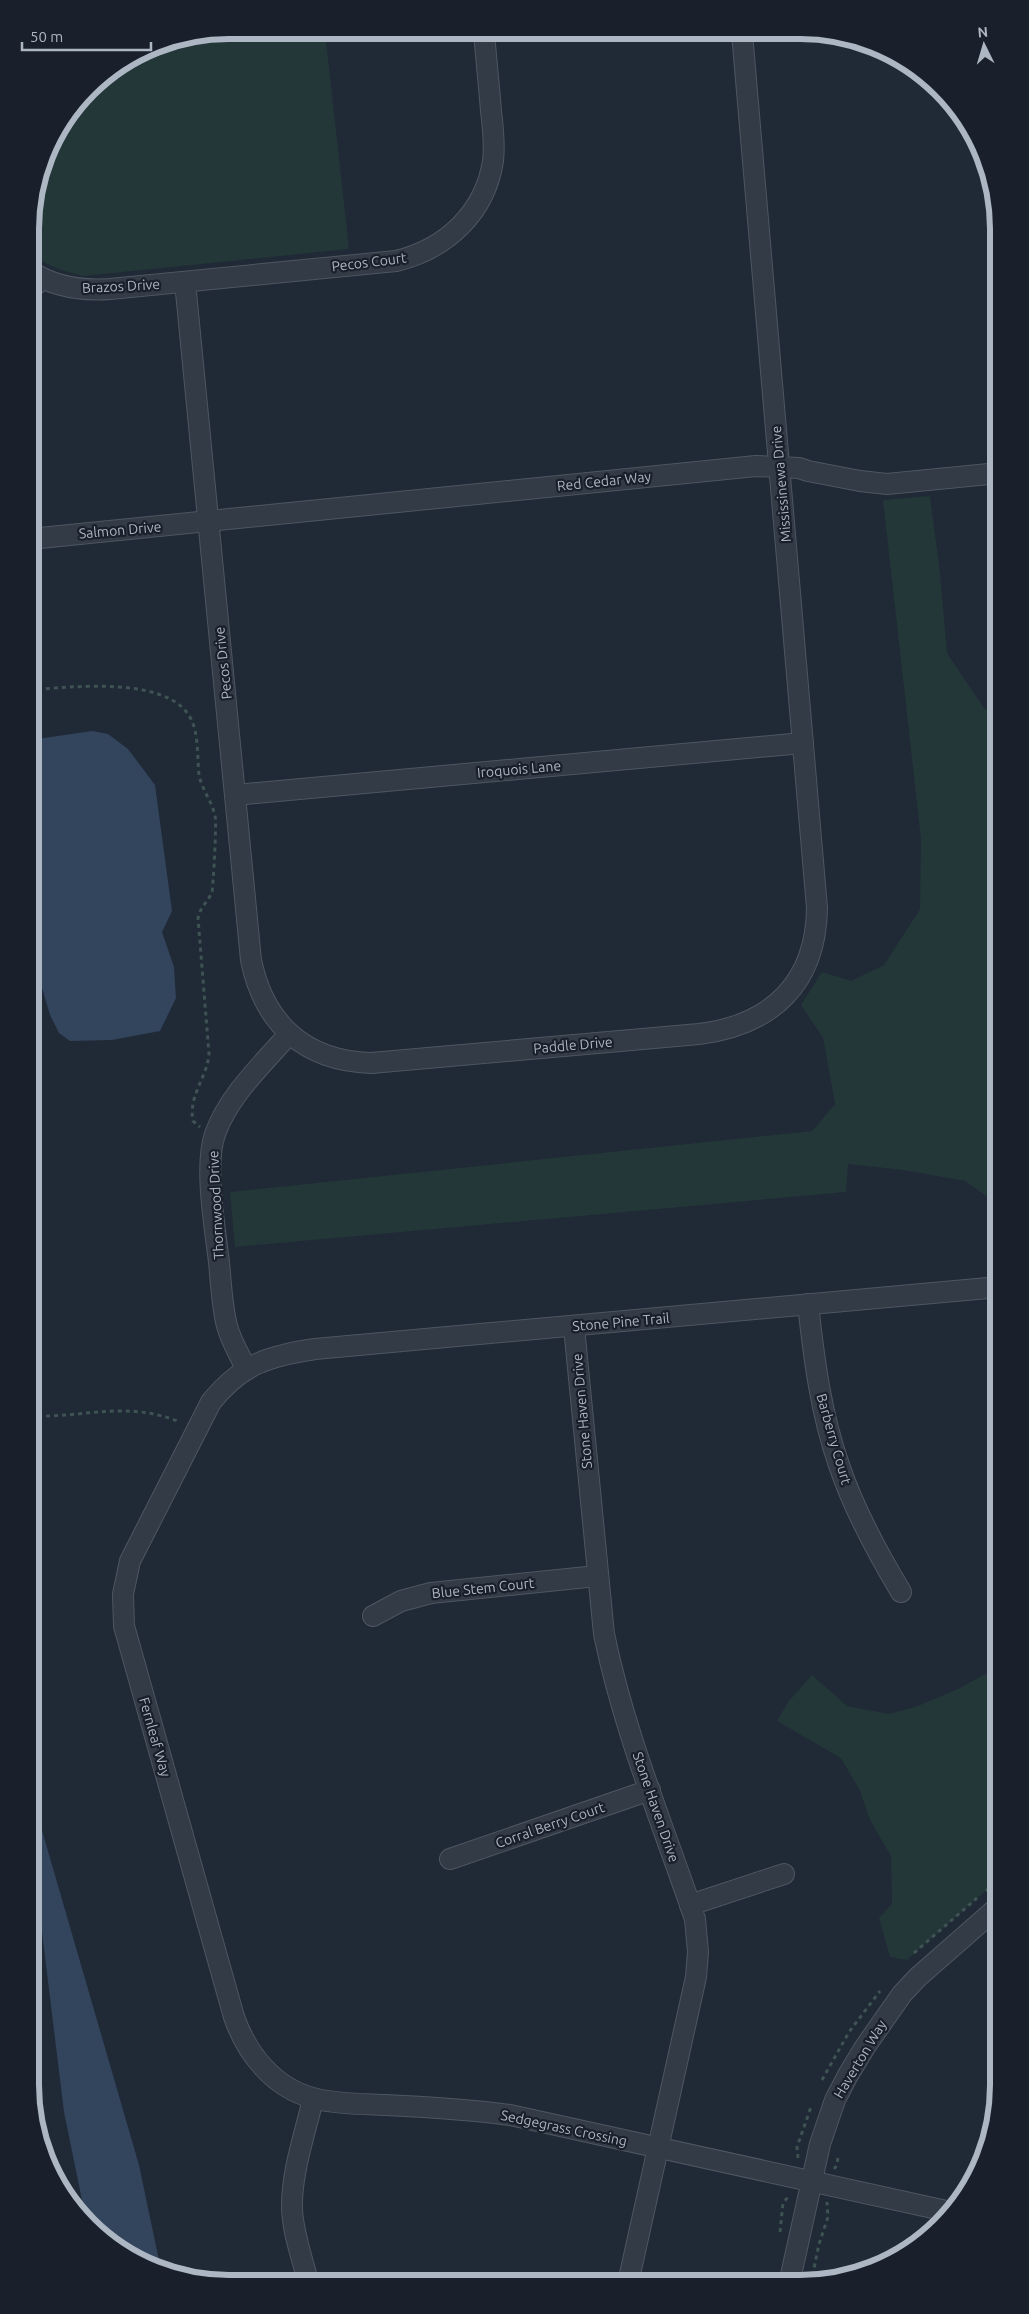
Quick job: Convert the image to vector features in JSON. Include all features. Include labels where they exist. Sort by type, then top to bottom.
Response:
[{"type":"street","name":"Pecos Court","points":[[185,282],[396,261],[427,250],[457,230],[468,220],[482,197],[493,160],[494,141],[485,39]]},
{"type":"street","name":"Mississinewa Drive","points":[[743,39],[817,908],[815,935]]},
{"type":"street","name":"Brazos Drive","points":[[39,275],[49,281],[70,287],[95,290],[185,282]]},
{"type":"street","name":"Pecos Drive","points":[[185,282],[254,974],[269,1008],[289,1034]]},
{"type":"street","name":"Red Cedar Way","points":[[209,522],[756,466],[779,466],[887,484],[990,474]]},
{"type":"street","name":"Salmon Drive","points":[[39,538],[209,522]]},
{"type":"street","name":"Iroquois Lane","points":[[236,795],[803,744]]},
{"type":"street","name":"Paddle Drive","points":[[289,1034],[332,1059],[371,1063],[728,1030],[752,1020],[780,1000],[807,964],[815,935]]},
{"type":"street","name":"Thornwood Drive","points":[[246,1368],[229,1331],[224,1311],[212,1177],[212,1151],[216,1133],[226,1110],[236,1095],[289,1034]]},
{"type":"street","name":"Stone Pine Trail","points":[[246,1368],[287,1353],[315,1349],[990,1288]]},
{"type":"street","name":"Barberry Court","points":[[808,1304],[818,1385],[838,1464],[863,1523],[901,1592]]},
{"type":"street","name":"Stone Haven Drive","points":[[574,1327],[597,1576],[604,1634],[612,1674],[697,1931],[698,1964],[630,2275]]},
{"type":"street","name":"Fernleaf Way","points":[[246,1368],[221,1389],[211,1402],[196,1430],[130,1561],[124,1584],[122,1611],[124,1626],[237,2027],[248,2050],[263,2068],[285,2085],[313,2099]]},
{"type":"street","name":"Blue Stem Court","points":[[373,1616],[401,1601],[431,1593],[597,1576]]},
{"type":"street","name":"Corral Berry Court","points":[[450,1859],[650,1790]]},
{"type":"street","points":[[690,1906],[784,1874]]},
{"type":"street","name":"Haverton Way","points":[[791,2275],[820,2144],[835,2100],[865,2047],[902,1994],[918,1977],[990,1914]]},
{"type":"street","name":"Sedgegrass Crossing","points":[[313,2099],[483,2111],[943,2210]]},
{"type":"street","points":[[306,2275],[296,2235],[292,2210],[293,2184],[313,2099]]},
{"type":"lane","points":[[39,288],[49,281]]},
{"type":"path","points":[[39,689],[100,686],[128,688],[154,693],[175,702],[185,709],[190,717],[194,731],[200,782],[213,807],[216,824],[213,889],[200,909],[198,918],[209,1054],[208,1062],[192,1102],[192,1111],[195,1125],[216,1133]]},
{"type":"path","points":[[39,1416],[56,1417],[128,1410],[164,1416],[181,1422]]},
{"type":"path","points":[[813,2275],[819,2244],[828,2217],[827,2203],[832,2186],[834,2168],[837,2165],[838,2150]]},
{"type":"shaded area","points":[[217,39],[326,39],[349,249],[83,276],[48,264],[39,259],[39,217],[42,192],[53,156],[64,134],[78,113],[94,94],[113,78],[145,58],[192,42]]},
{"type":"shaded area","points":[[930,496],[940,573],[947,653],[984,708],[990,710],[990,1198],[965,1181],[903,1170],[848,1164],[846,1192],[235,1247],[230,1192],[812,1131],[835,1104],[823,1038],[801,1005],[822,972],[851,981],[884,965],[920,909],[921,839],[883,500]]},
{"type":"shaded area","points":[[990,1666],[990,1887],[907,1960],[890,1957],[879,1918],[892,1904],[891,1856],[870,1820],[860,1791],[841,1758],[777,1721],[788,1702],[812,1675],[847,1706],[889,1714],[918,1706],[960,1688],[987,1673]]},
{"type":"water","points":[[92,731],[108,734],[128,749],[155,785],[172,911],[162,932],[174,967],[176,998],[160,1031],[112,1040],[70,1041],[59,1033],[50,1015],[39,978],[39,739]]},
{"type":"water","points":[[39,1820],[139,2165],[159,2262],[134,2250],[113,2236],[94,2220],[84,2207],[64,2112],[40,1916]]}]
